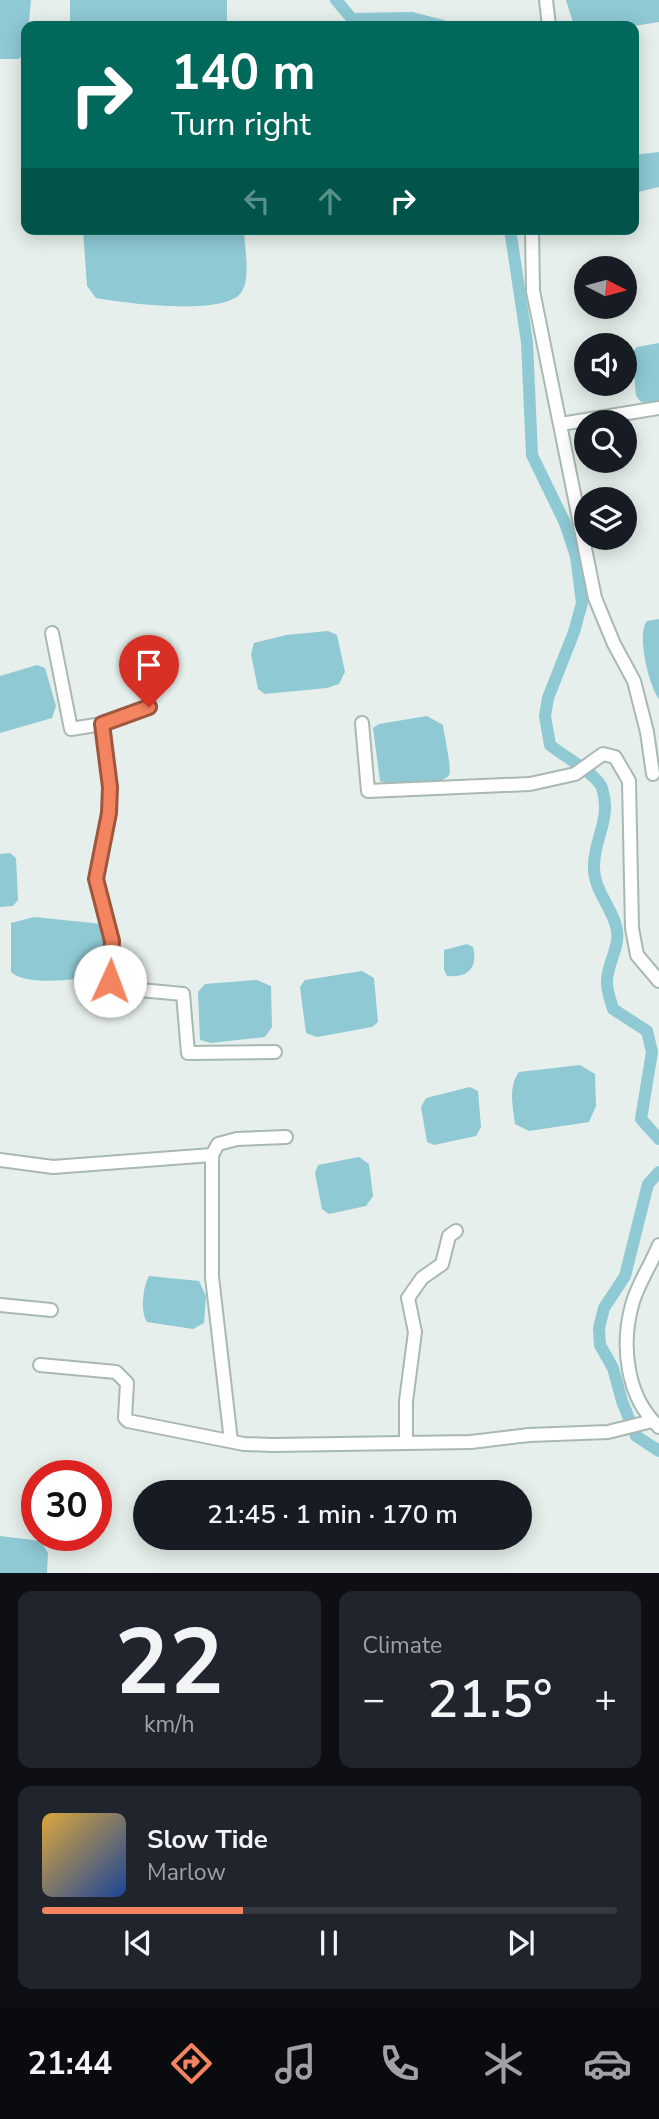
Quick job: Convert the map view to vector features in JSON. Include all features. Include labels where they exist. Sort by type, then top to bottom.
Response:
[{"type":"street","points":[[546,0],[548,21]]},
{"type":"street","points":[[532,235],[533,291],[595,598],[614,644],[634,681],[656,773],[629,781]]},
{"type":"street","points":[[561,424],[659,408]]},
{"type":"street","points":[[52,633],[71,729],[102,724],[149,707]]},
{"type":"street","points":[[362,723],[368,791],[530,784],[575,774],[603,754],[615,757],[629,781],[632,928],[637,956],[659,981]]},
{"type":"street","points":[[102,724],[110,787],[109,813],[96,879],[112,941],[110,981],[118,988],[183,994],[188,1053],[275,1052]]},
{"type":"street","points":[[231,1441],[212,1278],[212,1155],[218,1144],[237,1139],[286,1137]]},
{"type":"street","points":[[0,1160],[54,1167],[212,1155]]},
{"type":"street","points":[[406,1443],[406,1401],[415,1332],[408,1298],[422,1278],[442,1264],[449,1236],[456,1231]]},
{"type":"street","points":[[40,1365],[116,1371],[127,1383],[125,1418],[128,1421],[231,1441],[273,1445],[471,1442],[529,1435],[608,1432],[656,1424],[638,1399],[628,1364],[626,1335],[632,1302],[659,1245]]},
{"type":"street","points":[[0,1305],[51,1310]]},
{"type":"water","points":[[0,0],[31,0],[29,21],[21,21],[21,57],[0,59]]},
{"type":"water","points":[[70,0],[227,0],[227,21],[70,21]]},
{"type":"water","points":[[566,0],[659,0],[659,22],[639,25],[639,21],[572,21]]},
{"type":"water","points":[[659,152],[659,187],[639,192],[639,154]]},
{"type":"water","points":[[83,235],[244,235],[246,281],[240,294],[229,301],[193,306],[128,303],[96,298],[87,286]]},
{"type":"water","points":[[659,343],[659,403],[641,402],[636,396],[637,347]]},
{"type":"water","points":[[659,619],[659,699],[648,672],[643,637],[647,621]]},
{"type":"water","points":[[328,631],[337,635],[345,672],[339,684],[327,688],[265,694],[258,689],[251,654],[254,643],[286,635]]},
{"type":"water","points":[[37,665],[45,668],[56,706],[52,718],[0,733],[0,676]]},
{"type":"water","points":[[427,716],[443,725],[449,775],[445,779],[427,783],[380,781],[373,728],[379,724]]},
{"type":"water","points":[[10,853],[16,858],[18,900],[13,906],[0,907],[0,854]]},
{"type":"water","points":[[34,917],[102,924],[105,941],[101,975],[41,981],[19,977],[11,972],[11,923]]},
{"type":"water","points":[[467,944],[473,947],[474,954],[470,970],[461,975],[447,976],[444,970],[444,950]]},
{"type":"water","points":[[362,971],[374,978],[378,1022],[372,1027],[317,1037],[306,1033],[300,987],[305,980]]},
{"type":"water","points":[[257,980],[271,986],[272,1027],[265,1037],[211,1043],[200,1040],[198,992],[205,984]]},
{"type":"water","points":[[580,1065],[595,1074],[596,1106],[589,1122],[529,1131],[515,1124],[512,1090],[519,1072]]},
{"type":"water","points":[[470,1087],[478,1091],[481,1127],[476,1136],[434,1145],[427,1142],[421,1107],[426,1098]]},
{"type":"water","points":[[359,1157],[369,1164],[373,1196],[366,1206],[329,1214],[322,1209],[315,1173],[318,1165]]},
{"type":"water","points":[[149,1276],[199,1281],[206,1296],[204,1323],[193,1329],[147,1322],[143,1299]]},
{"type":"water","points":[[0,1536],[21,1539],[21,1551],[48,1553],[47,1573],[0,1573]]},
{"type":"waterway","points":[[336,0],[352,19],[412,18],[424,21]]},
{"type":"waterway","points":[[511,235],[527,342],[532,455],[565,523],[576,556],[582,603],[574,632],[548,698],[545,716],[550,745],[587,771],[599,783],[605,799],[594,874],[614,919],[617,933],[616,948],[607,976],[608,990],[613,1009],[647,1031],[652,1052],[641,1119],[659,1139]]},
{"type":"waterway","points":[[659,1172],[648,1184],[625,1276],[604,1308],[599,1328],[600,1345],[613,1368],[636,1436],[659,1451]]},
{"type":"route","points":[[110,981],[112,941],[96,879],[109,813],[110,787],[102,724],[149,707]]}]
